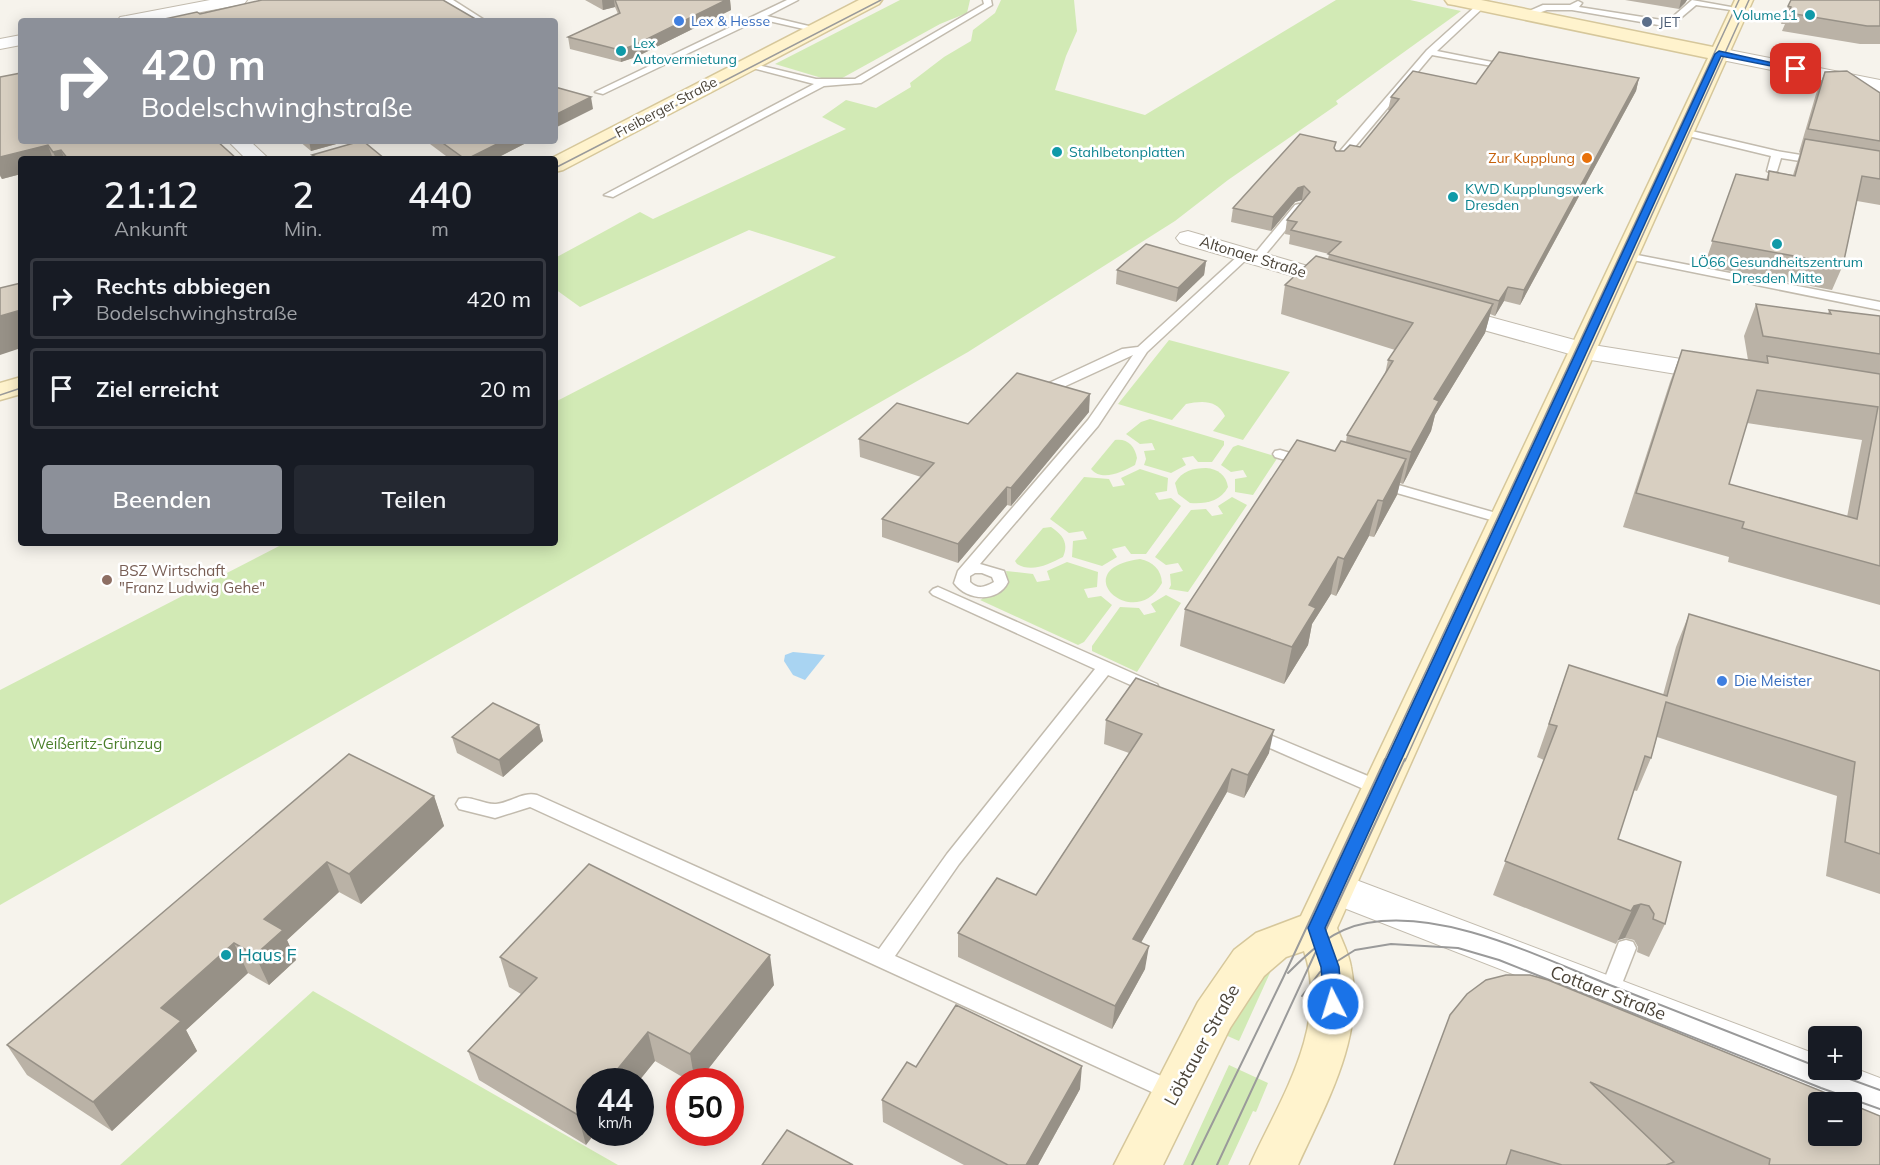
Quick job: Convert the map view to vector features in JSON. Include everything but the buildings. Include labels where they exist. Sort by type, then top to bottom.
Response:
[{"type":"main road","name":"Freiberger Straße","points":[[558,163],[873,0]]},
{"type":"main road","points":[[1471,2],[1524,15],[1719,54]]},
{"type":"main road","points":[[1274,1165],[1307,1094],[1329,1033],[1333,1004],[1330,967],[1316,928],[1584,351],[1741,4]]},
{"type":"main road","points":[[0,392],[18,386]]},
{"type":"main road","name":"Löbtauer Straße","points":[[1138,1165],[1214,1015],[1249,963],[1271,945],[1316,928]]},
{"type":"street","points":[[142,18],[238,0]]},
{"type":"street","points":[[0,44],[18,41]]},
{"type":"street","points":[[1719,54],[1880,86]]},
{"type":"street","points":[[241,144],[255,156]]},
{"type":"street","name":"Altonaer Straße","points":[[1188,238],[1359,288]]},
{"type":"street","points":[[1428,307],[1584,351],[1744,377]]},
{"type":"street","name":"Cottaer Straße","points":[[1335,888],[1880,1098]]},
{"type":"lane","points":[[447,0],[477,18]]},
{"type":"lane","points":[[600,92],[794,0]]},
{"type":"lane","points":[[748,64],[822,84],[840,85],[858,81],[988,5],[987,0]]},
{"type":"lane","points":[[1572,8],[1583,0]]},
{"type":"lane","points":[[1524,15],[1546,7],[1572,8],[1670,24],[1695,1],[1741,4]]},
{"type":"lane","points":[[1338,160],[1471,2]]},
{"type":"lane","points":[[746,13],[814,30]]},
{"type":"lane","points":[[1430,52],[1489,64]]},
{"type":"lane","points":[[1817,73],[1851,93]]},
{"type":"lane","points":[[609,195],[822,84]]},
{"type":"lane","points":[[1683,132],[1777,154],[1826,162]]},
{"type":"lane","points":[[1772,171],[1777,154]]},
{"type":"lane","points":[[964,595],[963,574],[1093,423],[1142,350],[1250,258],[1301,205]]},
{"type":"lane","points":[[1627,256],[1880,306]]},
{"type":"lane","points":[[1041,392],[1126,352],[1142,350]]},
{"type":"lane","points":[[1280,454],[1323,467]]},
{"type":"lane","points":[[1367,480],[1505,520]]},
{"type":"lane","points":[[938,592],[964,595],[989,592],[999,586],[1001,578],[995,571],[984,567],[972,569],[963,574]]},
{"type":"lane","points":[[964,595],[1105,667],[1162,693]]},
{"type":"lane","points":[[883,958],[953,859],[1105,667]]},
{"type":"lane","points":[[1243,729],[1381,789]]},
{"type":"lane","points":[[465,804],[495,810],[531,800],[1175,1092]]},
{"type":"lane","points":[[1609,993],[1626,948]]},
{"type":"green space","points":[[900,0],[970,0],[967,13],[940,24],[835,82],[775,64]]},
{"type":"green space","name":"Weißeritz-Grünzug","points":[[1001,0],[1074,0],[1077,31],[1055,90],[1145,115],[1336,0],[1410,0],[1461,11],[1336,101],[1338,104],[1228,180],[1175,221],[968,352],[0,905],[0,690],[279,546],[558,546],[558,400],[836,257],[749,230],[580,307],[558,291],[558,256],[640,212],[653,219],[846,129],[822,117],[846,100],[876,108],[911,87],[910,83],[944,57],[971,41],[973,30],[995,13]]},
{"type":"green space","points":[[1169,340],[1290,372],[1243,440],[1213,431],[1225,416],[1222,410],[1208,402],[1186,404],[1172,420],[1118,404]]},
{"type":"green space","points":[[1150,419],[1224,441],[1224,445],[1212,462],[1198,462],[1193,456],[1182,458],[1186,465],[1171,473],[1144,465],[1146,459],[1144,451],[1155,450],[1152,443],[1140,444],[1126,434],[1141,422]]},
{"type":"green space","points":[[1115,440],[1123,440],[1132,447],[1137,458],[1135,465],[1112,474],[1096,473],[1091,469]]},
{"type":"green space","points":[[1238,445],[1278,457],[1253,495],[1235,492],[1235,479],[1247,477],[1243,470],[1231,472],[1221,465],[1233,447]]},
{"type":"green space","points":[[1206,468],[1221,473],[1228,487],[1221,496],[1212,501],[1190,503],[1178,494],[1175,483],[1188,471]]},
{"type":"green space","points":[[1140,469],[1168,478],[1167,491],[1155,493],[1159,500],[1171,498],[1181,506],[1146,554],[1131,554],[1125,546],[1112,549],[1117,557],[1102,566],[1072,557],[1073,541],[1087,539],[1083,531],[1069,533],[1050,519],[1084,477],[1109,479],[1113,487],[1125,485],[1121,478]]},
{"type":"green space","points":[[1232,497],[1247,505],[1188,592],[1169,589],[1170,574],[1183,571],[1178,563],[1166,565],[1155,557],[1191,510],[1206,509],[1212,516],[1223,514],[1218,506]]},
{"type":"green space","points":[[1051,527],[1064,540],[1063,557],[1034,568],[1017,564],[1015,561],[1043,528]]},
{"type":"green space","points":[[1140,559],[1156,567],[1162,583],[1150,597],[1136,602],[1123,600],[1112,594],[1106,584],[1107,574],[1118,565]]},
{"type":"green space","points":[[1067,562],[1098,572],[1097,587],[1084,589],[1088,598],[1101,596],[1112,605],[1084,642],[1078,645],[980,600],[1005,589],[1006,571],[1033,574],[1037,582],[1050,580],[1047,571]]},
{"type":"green space","points":[[1166,595],[1181,603],[1137,672],[1092,651],[1092,646],[1120,607],[1139,608],[1144,615],[1156,612],[1151,604]]},
{"type":"green space","points":[[1279,953],[1239,1041],[1223,1034]]},
{"type":"green space","points":[[313,991],[576,1141],[576,1146],[585,1146],[618,1165],[120,1165]]},
{"type":"green space","points":[[1229,1065],[1268,1083],[1256,1112],[1253,1111],[1228,1165],[1183,1165]]},
{"type":"water","points":[[793,652],[825,655],[805,680],[793,675],[784,661],[785,655]]},
{"type":"tram line","points":[[558,166],[881,0]]},
{"type":"tram line","points":[[1384,761],[1739,0]]},
{"type":"tram line","points":[[1405,761],[1749,0]]},
{"type":"tram line","points":[[0,395],[18,389]]},
{"type":"tram line","points":[[1192,1165],[1283,978],[1385,759]]},
{"type":"tram line","points":[[1319,945],[1405,759]]},
{"type":"tram line","points":[[1319,945],[1333,935],[1367,923],[1398,921],[1429,923],[1461,929],[1525,950],[1808,1063]]},
{"type":"tram line","points":[[1302,996],[1320,972],[1355,950],[1391,944],[1458,948],[1499,960],[1821,1088],[1880,1109]]},
{"type":"tram line","points":[[1217,1165],[1319,945]]},
{"type":"tram line","points":[[1288,973],[1319,945]]},
{"type":"tram line","points":[[1852,1080],[1880,1090]]},
{"type":"place","name":"Volume11","points":[[1810,15]]},
{"type":"place","name":"Lex & Hesse","points":[[679,21]]},
{"type":"place","name":"JET","points":[[1647,22]]},
{"type":"place","name":"Lex Autovermietung","points":[[621,51]]},
{"type":"place","name":"Stahlbetonplatten","points":[[1057,152]]},
{"type":"place","name":"Zur Kupplung","points":[[1587,158]]},
{"type":"place","name":"KWD Kupplungswerk Dresden","points":[[1453,197]]},
{"type":"place","name":"LÖ66 Gesundheitszentrum Dresden Mitte","points":[[1777,244]]},
{"type":"place","name":"BSZ Wirtschaft \"Franz Ludwig Gehe\"","points":[[107,580]]},
{"type":"place","name":"Die Meister","points":[[1722,681]]},
{"type":"place","name":"Haus F","points":[[226,955]]},
{"type":"route","points":[[1333,1004],[1330,967],[1316,928],[1719,54],[1796,69]]}]
